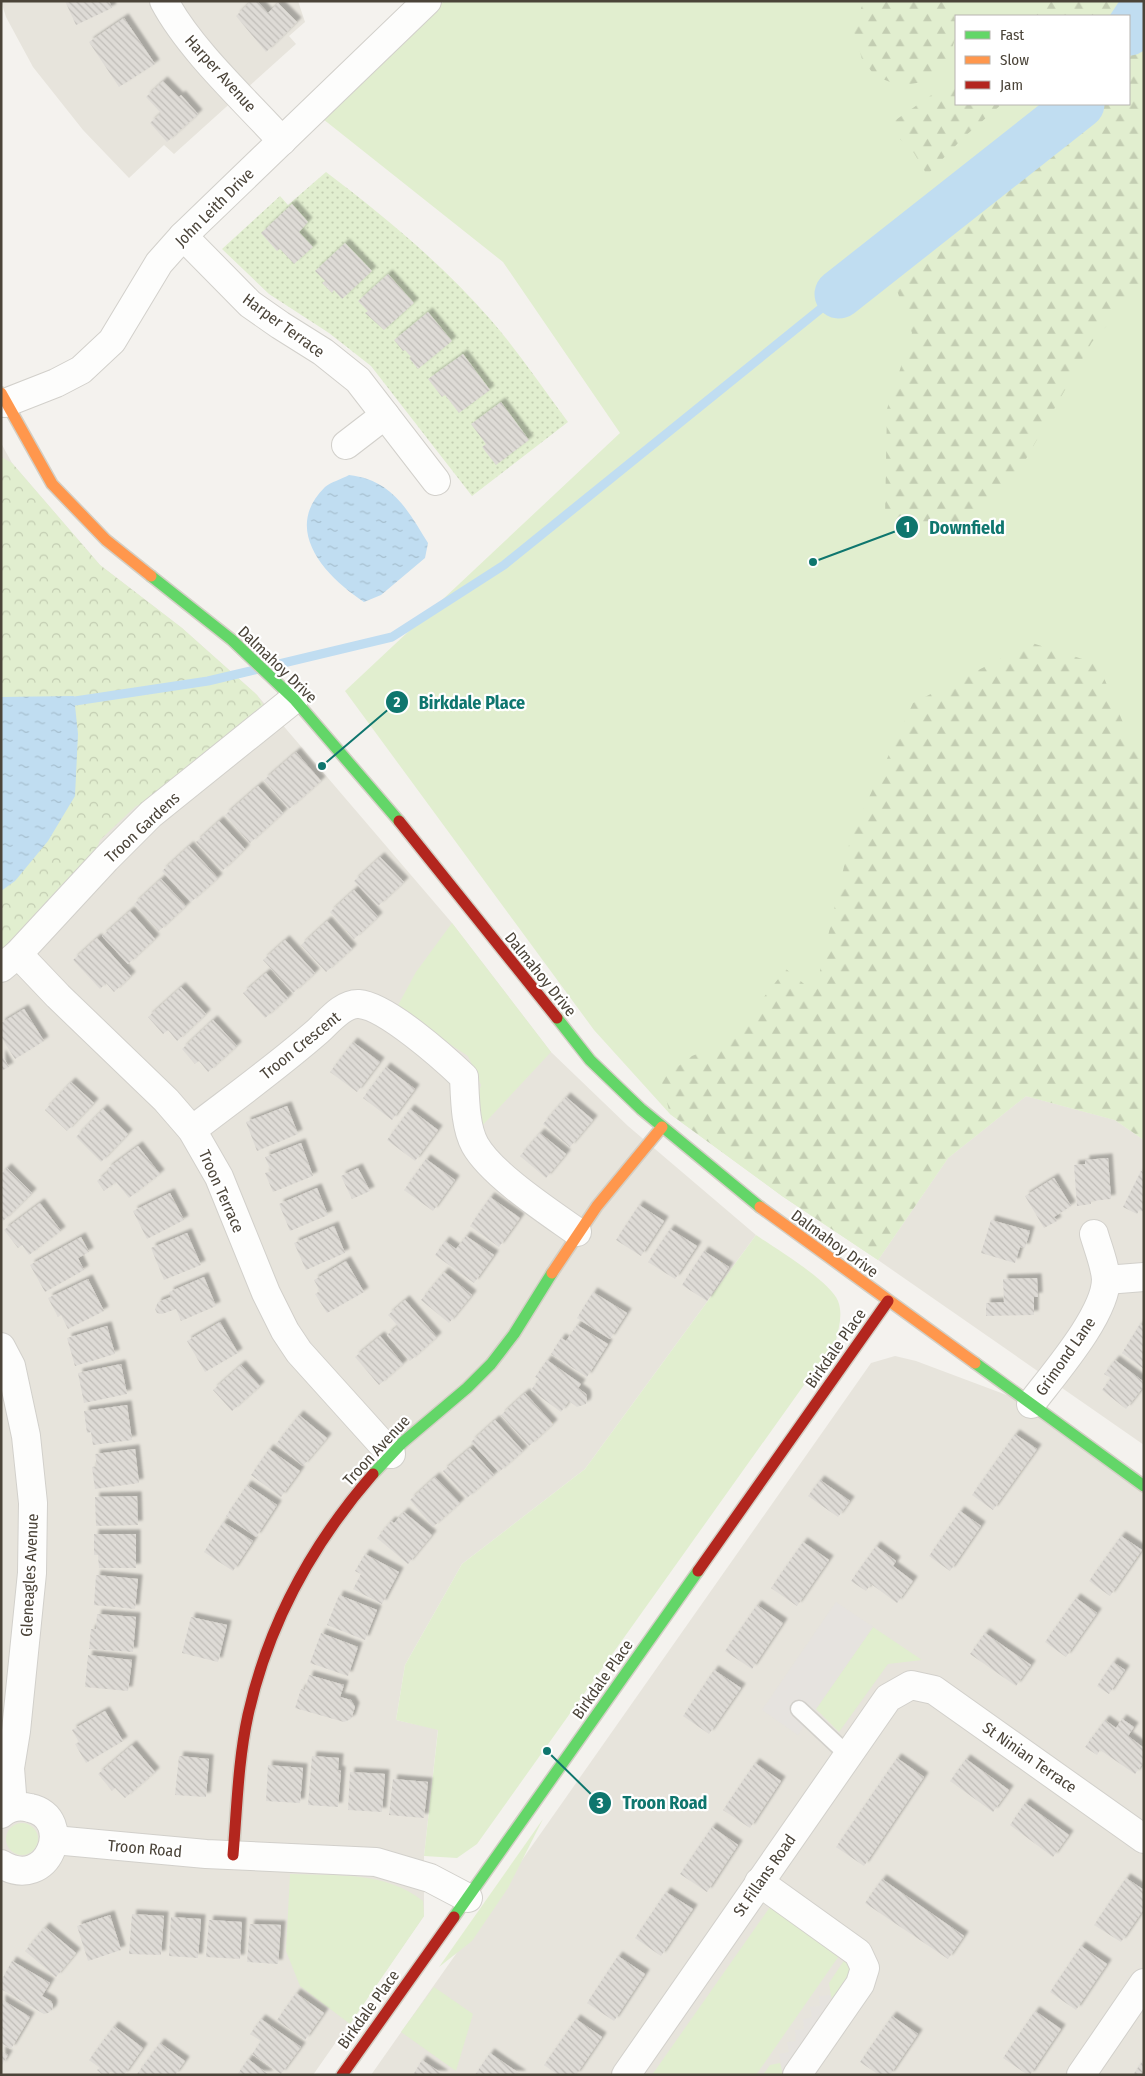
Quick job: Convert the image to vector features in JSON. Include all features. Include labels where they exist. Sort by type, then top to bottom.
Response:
[{"type":"street","name":"Harper Avenue","points":[[164,1],[195,46],[282,141]]},
{"type":"street","name":"John Leith Drive","points":[[3,401],[56,383],[81,370],[112,341],[159,263],[183,236],[427,1]]},
{"type":"street","name":"Harper Terrace","points":[[183,236],[250,304],[280,326],[323,352],[358,380],[436,481]]},
{"type":"street","name":"Dalmahoy Drive","points":[[3,401],[52,484],[106,540],[232,640],[294,699],[378,795],[590,1060],[662,1127],[767,1213],[1144,1486]]},
{"type":"street","points":[[346,445],[385,415]]},
{"type":"street","name":"Troon Gardens","points":[[10,961],[151,814],[294,699]]},
{"type":"street","name":"Troon Terrace","points":[[10,961],[58,996],[166,1100],[192,1130],[219,1177],[266,1293],[284,1331],[299,1352],[391,1454]]},
{"type":"street","name":"Troon Crescent","points":[[192,1130],[291,1055],[340,1010],[357,1004],[376,1008],[449,1063],[464,1078],[466,1112],[475,1145],[494,1169],[577,1232]]},
{"type":"street","name":"Troon Avenue","points":[[233,1855],[248,1716],[264,1657],[281,1615],[308,1561],[347,1505],[391,1454],[422,1424],[459,1395],[492,1363],[515,1331],[577,1232],[662,1127]]},
{"type":"street","points":[[1094,1234],[1106,1280],[1144,1277]]},
{"type":"street","name":"Grimond Lane","points":[[1031,1404],[1089,1327],[1100,1302],[1106,1280]]},
{"type":"street","name":"Birkdale Place","points":[[342,2075],[888,1301]]},
{"type":"street","name":"Gleneagles Avenue","points":[[1,1347],[11,1366],[26,1436],[33,1503],[32,1573],[9,1730],[10,1768],[7,1811],[24,1806],[42,1813],[51,1825],[54,1840]]},
{"type":"street","name":"St Fillans Road","points":[[626,2075],[888,1698],[911,1685]]},
{"type":"street","name":"St Ninian Terrace","points":[[911,1685],[934,1690],[1144,1839]]},
{"type":"street","points":[[1,1864],[21,1871],[40,1866],[47,1859],[54,1840]]},
{"type":"street","name":"Troon Road","points":[[54,1840],[233,1855],[376,1862],[430,1878],[468,1898]]},
{"type":"street","points":[[759,1882],[858,1953],[865,1968],[860,1984],[797,2075]]},
{"type":"street","points":[[1081,2075],[1144,1983]]},
{"type":"lane","points":[[799,1709],[848,1755]]},
{"type":"shaded area","points":[[1,1],[298,1],[305,22],[289,36],[296,44],[174,154],[164,145],[129,178],[83,130],[33,67],[6,17]]},
{"type":"shaded area","points":[[1,443],[12,463],[100,565],[182,628],[257,695],[452,923],[551,1052],[628,1126],[756,1235],[585,1469],[462,1564],[405,1665],[396,1720],[438,1729],[424,1856],[424,1916],[313,2075],[1,2075]]},
{"type":"shaded area","points":[[1026,1096],[1115,1120],[1144,1140],[1144,1445],[878,1260],[948,1158]]},
{"type":"shaded area","points":[[895,1356],[916,1361],[1031,1404],[1144,1485],[1144,2075],[371,2075],[871,1363]]},
{"type":"shaded area","points":[[836,1602],[873,1627],[798,1735],[762,1710]]},
{"type":"shaded area","points":[[831,1995],[833,2008],[788,2075],[783,2075],[779,2054],[789,2052],[787,2042],[796,2041],[795,2030],[804,2029],[803,2019],[812,2017],[810,2007],[820,2006],[819,1996]]},
{"type":"green space","points":[[444,1],[1144,1],[1144,1140],[1115,1120],[1026,1096],[948,1158],[878,1260],[782,1196],[670,1114],[594,1030],[345,691],[620,433],[503,262],[323,119]]},
{"type":"green space","points":[[864,1],[947,1],[955,22],[954,42],[946,62],[933,80],[900,86],[875,76],[862,59],[853,29]]},
{"type":"green space","points":[[1036,1],[1144,1],[1144,298],[1129,301],[1092,342],[1013,482],[969,525],[932,537],[904,536],[885,519],[887,409],[912,333],[882,248],[911,218],[967,181],[1004,149],[1046,105],[1130,105],[1130,15],[1025,15]]},
{"type":"green space","points":[[955,79],[955,105],[1001,105],[964,137],[927,175],[914,153],[887,126]]},
{"type":"green space","points":[[326,172],[432,259],[471,298],[530,369],[568,422],[472,496],[371,366],[329,333],[269,294],[222,249],[280,196],[288,205]]},
{"type":"green space","points":[[1,457],[12,463],[100,565],[182,628],[257,695],[264,706],[152,801],[136,806],[100,840],[93,860],[1,956]]},
{"type":"green space","points":[[1032,643],[1098,664],[1133,746],[1144,749],[1144,1140],[1115,1120],[1026,1096],[948,1158],[878,1260],[782,1196],[670,1114],[661,1079],[692,1056],[730,1040],[786,969],[815,993],[851,836],[913,703]]},
{"type":"green space","points":[[452,923],[551,1052],[480,1128],[475,1106],[481,1085],[468,1056],[396,1009],[416,972]]},
{"type":"green space","points":[[756,1235],[814,1275],[833,1293],[838,1301],[840,1311],[836,1340],[477,1844],[457,1858],[424,1856],[438,1730],[396,1720],[405,1665],[462,1564],[585,1469]]},
{"type":"green space","points":[[873,1627],[922,1660],[888,1664],[839,1732],[816,1709]]},
{"type":"green space","points":[[543,1819],[508,1888],[472,1941],[439,1967]]},
{"type":"green space","points":[[22,1823],[28,1824],[33,1828],[37,1833],[37,1845],[33,1850],[28,1854],[22,1855],[16,1854],[11,1850],[7,1845],[6,1839],[7,1833],[11,1828],[16,1824]]},
{"type":"green space","points":[[290,1874],[360,1877],[377,1880],[393,1884],[423,1901],[424,1916],[350,2024],[300,1986],[286,1951]]},
{"type":"green space","points":[[770,1907],[784,1911],[841,1953],[756,2075],[652,2075]]},
{"type":"green space","points":[[847,1956],[855,1968],[833,2008],[829,1983]]},
{"type":"green space","points":[[434,1987],[473,2014],[456,2071],[401,2032]]},
{"type":"green space","points":[[780,2063],[783,2075],[763,2075],[770,2065]]},
{"type":"water","points":[[349,475],[377,483],[397,498],[428,543],[425,558],[381,595],[364,602],[336,580],[323,566],[308,536],[307,520],[312,503],[325,487]]},
{"type":"water","points":[[74,696],[78,734],[75,796],[48,841],[15,881],[1,891],[1,697]]},
{"type":"building","points":[[65,1],[109,1],[112,8],[76,25]]},
{"type":"building","points":[[251,1],[257,1],[268,13],[278,3],[297,22],[266,52],[236,16]]},
{"type":"building","points":[[124,18],[155,64],[119,87],[89,42]]},
{"type":"building","points":[[163,81],[179,97],[181,95],[198,114],[167,142],[150,123],[161,113],[146,97]]},
{"type":"building","points":[[292,204],[308,222],[299,232],[313,247],[294,264],[280,249],[277,251],[261,233]]},
{"type":"building","points":[[345,243],[372,271],[342,299],[334,290],[332,293],[322,283],[325,281],[315,271]]},
{"type":"building","points":[[388,274],[414,303],[384,330],[365,313],[368,311],[358,301]]},
{"type":"building","points":[[428,312],[452,341],[418,369],[409,358],[411,357],[394,340]]},
{"type":"building","points":[[463,354],[490,390],[459,413],[445,395],[442,397],[428,379]]},
{"type":"building","points":[[501,402],[529,440],[496,465],[482,447],[486,444],[471,424]]},
{"type":"building","points":[[296,752],[321,781],[289,809],[264,780]]},
{"type":"building","points":[[258,786],[283,813],[250,843],[225,815]]},
{"type":"building","points":[[219,821],[245,849],[222,871],[196,842]]},
{"type":"building","points":[[189,846],[218,878],[191,902],[162,871]]},
{"type":"building","points":[[380,857],[404,882],[378,906],[354,881]]},
{"type":"building","points":[[161,879],[186,906],[159,931],[134,904]]},
{"type":"building","points":[[354,890],[378,917],[354,939],[330,912]]},
{"type":"building","points":[[130,911],[155,939],[128,964],[102,936]]},
{"type":"building","points":[[327,921],[352,949],[326,972],[301,945]]},
{"type":"building","points":[[97,938],[131,976],[114,992],[106,983],[100,989],[73,960]]},
{"type":"building","points":[[285,940],[315,973],[293,993],[263,960]]},
{"type":"building","points":[[266,973],[288,998],[265,1018],[243,993]]},
{"type":"building","points":[[181,987],[206,1014],[177,1041],[168,1030],[163,1034],[148,1017]]},
{"type":"building","points":[[24,1009],[44,1041],[15,1059],[1,1037],[1,1023]]},
{"type":"building","points":[[213,1020],[237,1046],[208,1072],[199,1061],[195,1064],[182,1049]]},
{"type":"building","points":[[353,1042],[380,1062],[357,1092],[330,1072]]},
{"type":"building","points":[[1,1054],[9,1067],[1,1071]]},
{"type":"building","points":[[386,1067],[415,1089],[392,1120],[363,1098]]},
{"type":"building","points":[[71,1082],[94,1103],[67,1131],[45,1110]]},
{"type":"building","points":[[566,1097],[593,1120],[570,1147],[543,1124]]},
{"type":"building","points":[[287,1106],[298,1134],[257,1151],[246,1122]]},
{"type":"building","points":[[103,1109],[128,1134],[101,1162],[76,1137]]},
{"type":"building","points":[[410,1109],[438,1130],[415,1161],[387,1140]]},
{"type":"building","points":[[540,1133],[566,1154],[546,1178],[520,1156]]},
{"type":"building","points":[[301,1143],[313,1176],[273,1192],[265,1173],[271,1171],[265,1157]]},
{"type":"building","points":[[138,1146],[160,1174],[129,1198],[116,1182],[104,1191],[97,1181],[109,1171],[107,1169]]},
{"type":"building","points":[[1108,1158],[1111,1199],[1091,1201],[1091,1204],[1077,1206],[1074,1165],[1085,1164],[1085,1160]]},
{"type":"building","points":[[426,1159],[455,1180],[433,1211],[404,1190]]},
{"type":"building","points":[[7,1168],[32,1193],[3,1221],[1,1219],[1,1174]]},
{"type":"building","points":[[358,1168],[370,1191],[352,1199],[341,1176]]},
{"type":"building","points":[[1141,1171],[1144,1172],[1144,1212],[1139,1210],[1137,1214],[1123,1207]]},
{"type":"building","points":[[1054,1178],[1071,1206],[1054,1217],[1057,1221],[1044,1228],[1025,1196]]},
{"type":"building","points":[[317,1188],[328,1215],[290,1231],[279,1204]]},
{"type":"building","points":[[170,1193],[184,1220],[147,1239],[133,1211]]},
{"type":"building","points":[[490,1197],[520,1218],[499,1247],[470,1226]]},
{"type":"building","points":[[40,1203],[61,1231],[29,1255],[22,1245],[18,1248],[4,1230]]},
{"type":"building","points":[[639,1205],[664,1221],[641,1256],[616,1240]]},
{"type":"building","points":[[991,1220],[1030,1231],[1025,1248],[1020,1247],[1015,1263],[981,1253]]},
{"type":"building","points":[[334,1226],[345,1253],[306,1270],[294,1243]]},
{"type":"building","points":[[670,1229],[697,1246],[675,1279],[648,1262]]},
{"type":"building","points":[[187,1233],[201,1265],[164,1280],[151,1248]]},
{"type":"building","points":[[466,1236],[494,1255],[474,1283],[435,1255],[445,1241],[456,1249]]},
{"type":"building","points":[[81,1237],[89,1252],[78,1258],[84,1270],[45,1292],[30,1265]]},
{"type":"building","points":[[704,1251],[729,1267],[707,1301],[682,1285]]},
{"type":"building","points":[[346,1261],[364,1292],[327,1313],[315,1294],[320,1291],[314,1280]]},
{"type":"building","points":[[444,1272],[472,1295],[449,1323],[421,1300]]},
{"type":"building","points":[[204,1277],[216,1306],[181,1321],[176,1309],[162,1314],[157,1313],[155,1309],[158,1302],[171,1297],[169,1292]]},
{"type":"building","points":[[1037,1278],[1038,1297],[1034,1297],[1034,1315],[986,1316],[986,1303],[1004,1302],[1003,1279]]},
{"type":"building","points":[[88,1279],[104,1311],[68,1329],[61,1315],[58,1317],[48,1298]]},
{"type":"building","points":[[593,1292],[627,1313],[610,1339],[577,1318]]},
{"type":"building","points":[[405,1300],[437,1337],[410,1361],[387,1335],[398,1326],[388,1315]]},
{"type":"building","points":[[220,1322],[238,1353],[205,1372],[187,1341]]},
{"type":"building","points":[[1140,1324],[1144,1327],[1144,1369],[1122,1353]]},
{"type":"building","points":[[577,1325],[608,1344],[587,1377],[551,1354],[561,1338],[566,1341]]},
{"type":"building","points":[[107,1326],[115,1354],[75,1366],[67,1338]]},
{"type":"building","points":[[380,1336],[403,1364],[379,1385],[355,1357]]},
{"type":"building","points":[[547,1360],[581,1384],[578,1388],[586,1394],[586,1404],[577,1407],[569,1401],[561,1412],[531,1390],[539,1379],[535,1377]]},
{"type":"building","points":[[1115,1360],[1144,1382],[1144,1386],[1126,1409],[1102,1390],[1111,1378],[1104,1374]]},
{"type":"building","points":[[121,1364],[127,1394],[84,1403],[78,1373]]},
{"type":"building","points":[[241,1365],[260,1386],[232,1411],[213,1390]]},
{"type":"building","points":[[525,1393],[553,1424],[529,1446],[501,1415]]},
{"type":"building","points":[[127,1405],[132,1440],[93,1445],[91,1432],[87,1433],[84,1411]]},
{"type":"building","points":[[299,1415],[327,1438],[303,1466],[276,1444]]},
{"type":"building","points":[[495,1420],[523,1451],[499,1472],[471,1442]]},
{"type":"building","points":[[1015,1434],[1037,1449],[993,1510],[972,1495]]},
{"type":"building","points":[[470,1448],[494,1475],[467,1498],[443,1471]]},
{"type":"building","points":[[135,1449],[139,1483],[95,1489],[92,1467],[97,1466],[95,1454]]},
{"type":"building","points":[[269,1449],[300,1471],[281,1497],[251,1475]]},
{"type":"building","points":[[435,1477],[460,1503],[433,1527],[410,1500]]},
{"type":"building","points":[[820,1480],[850,1501],[838,1517],[808,1496]]},
{"type":"building","points":[[247,1485],[277,1505],[256,1537],[226,1516]]},
{"type":"building","points":[[137,1496],[138,1525],[96,1526],[95,1497]]},
{"type":"building","points":[[960,1511],[981,1526],[950,1571],[929,1556]]},
{"type":"building","points":[[404,1512],[432,1535],[408,1564],[377,1538],[391,1521],[394,1523]]},
{"type":"building","points":[[223,1522],[253,1541],[233,1571],[204,1552]]},
{"type":"building","points":[[94,1534],[136,1534],[136,1568],[99,1568],[98,1555],[94,1555]]},
{"type":"building","points":[[1121,1536],[1142,1550],[1110,1596],[1089,1581]]},
{"type":"building","points":[[803,1542],[829,1560],[797,1606],[771,1588]]},
{"type":"building","points":[[876,1546],[896,1561],[893,1566],[913,1581],[897,1603],[871,1584],[866,1591],[851,1581]]},
{"type":"building","points":[[365,1554],[399,1572],[382,1604],[353,1589],[361,1574],[355,1571]]},
{"type":"building","points":[[96,1575],[138,1579],[135,1609],[94,1605]]},
{"type":"building","points":[[339,1595],[377,1610],[365,1640],[327,1625]]},
{"type":"building","points":[[1076,1598],[1097,1613],[1066,1657],[1045,1642]]},
{"type":"building","points":[[757,1605],[783,1623],[752,1669],[725,1651]]},
{"type":"building","points":[[97,1614],[136,1617],[133,1652],[89,1649],[91,1629],[96,1629]]},
{"type":"building","points":[[191,1617],[227,1625],[218,1662],[182,1653]]},
{"type":"building","points":[[321,1633],[358,1647],[348,1676],[310,1663]]},
{"type":"building","points":[[985,1633],[1031,1665],[1016,1686],[970,1654]]},
{"type":"building","points":[[88,1655],[132,1660],[128,1691],[85,1687]]},
{"type":"building","points":[[1113,1662],[1125,1670],[1109,1694],[1097,1686]]},
{"type":"building","points":[[714,1670],[741,1688],[709,1734],[683,1716]]},
{"type":"building","points":[[309,1675],[344,1685],[340,1697],[351,1700],[355,1707],[351,1719],[344,1722],[295,1708],[301,1689],[305,1690]]},
{"type":"building","points":[[105,1711],[123,1741],[86,1763],[75,1744],[79,1742],[72,1730]]},
{"type":"building","points":[[1122,1719],[1134,1727],[1128,1736],[1144,1748],[1144,1762],[1135,1774],[1100,1750],[1097,1755],[1085,1747],[1105,1720],[1116,1728]]},
{"type":"building","points":[[132,1745],[155,1772],[125,1798],[115,1788],[112,1791],[98,1774]]},
{"type":"building","points":[[179,1756],[209,1759],[206,1797],[175,1795]]},
{"type":"building","points":[[312,1756],[339,1758],[338,1770],[341,1771],[338,1807],[308,1805]]},
{"type":"building","points":[[897,1758],[924,1777],[864,1866],[836,1847]]},
{"type":"building","points":[[966,1759],[1009,1790],[993,1812],[950,1781]]},
{"type":"building","points":[[755,1763],[781,1781],[750,1828],[723,1810]]},
{"type":"building","points":[[268,1765],[303,1768],[300,1803],[266,1801]]},
{"type":"building","points":[[350,1772],[385,1774],[382,1812],[348,1810]]},
{"type":"building","points":[[393,1779],[428,1782],[424,1818],[389,1815]]},
{"type":"building","points":[[1025,1803],[1069,1835],[1053,1857],[1010,1825]]},
{"type":"building","points":[[712,1827],[738,1845],[707,1892],[680,1874]]},
{"type":"building","points":[[1126,1878],[1144,1890],[1144,1909],[1121,1942],[1094,1925]]},
{"type":"building","points":[[882,1879],[964,1936],[948,1959],[865,1903]]},
{"type":"building","points":[[666,1892],[693,1909],[661,1956],[635,1938]]},
{"type":"building","points":[[132,1914],[164,1916],[161,1955],[129,1954]]},
{"type":"building","points":[[110,1915],[121,1950],[88,1961],[77,1926]]},
{"type":"building","points":[[171,1917],[201,1919],[198,1958],[169,1956]]},
{"type":"building","points":[[209,1920],[242,1922],[240,1959],[206,1957]]},
{"type":"building","points":[[250,1924],[281,1925],[278,1964],[247,1962]]},
{"type":"building","points":[[45,1927],[76,1953],[56,1977],[25,1951]]},
{"type":"building","points":[[1081,1946],[1107,1964],[1076,2010],[1050,1992]]},
{"type":"building","points":[[618,1956],[645,1974],[614,2021],[587,2003]]},
{"type":"building","points":[[12,1961],[50,1983],[42,1996],[51,2001],[53,2005],[52,2010],[44,2014],[1,1989],[1,1981]]},
{"type":"building","points":[[296,1993],[324,2013],[305,2040],[277,2020]]},
{"type":"building","points":[[1,1999],[30,2017],[11,2049],[1,2043]]},
{"type":"building","points":[[1035,2011],[1061,2029],[1030,2075],[1028,2075],[1003,2058]]},
{"type":"building","points":[[892,2016],[918,2034],[890,2075],[879,2075],[860,2062]]},
{"type":"building","points":[[261,2019],[301,2047],[281,2074],[252,2054],[261,2041],[250,2034]]},
{"type":"building","points":[[576,2019],[602,2037],[576,2075],[558,2075],[544,2065]]},
{"type":"building","points":[[114,2026],[143,2048],[124,2075],[116,2075],[111,2071],[108,2075],[103,2075],[97,2070],[100,2068],[89,2060]]},
{"type":"building","points":[[160,2043],[185,2061],[175,2075],[137,2074]]},
{"type":"building","points":[[1,2051],[8,2055],[1,2066]]},
{"type":"building","points":[[490,2053],[513,2069],[522,2075],[475,2075]]},
{"type":"building","points":[[248,2059],[269,2075],[237,2075]]},
{"type":"building","points":[[1144,2059],[1144,2075],[1133,2075],[1137,2069]]},
{"type":"building","points":[[422,2060],[444,2075],[413,2075]]},
{"type":"waterway","points":[[1130,29],[1144,8]]},
{"type":"waterway","points":[[839,294],[1079,105]]},
{"type":"waterway","points":[[75,701],[208,681],[392,637],[504,565],[839,294]]},
{"type":"traffic: fast","points":[[151,576],[232,640],[294,699],[399,821]]},
{"type":"traffic: fast","points":[[557,1018],[590,1060],[641,1109],[760,1207]]},
{"type":"traffic: fast","points":[[373,1474],[402,1443],[467,1388],[491,1364],[514,1334],[552,1273]]},
{"type":"traffic: fast","points":[[975,1363],[1144,1486]]},
{"type":"traffic: fast","points":[[454,1917],[698,1571]]},
{"type":"traffic: slow","points":[[1,393],[52,484],[106,540],[151,576]]},
{"type":"traffic: slow","points":[[552,1273],[597,1206],[662,1127]]},
{"type":"traffic: slow","points":[[760,1207],[975,1363]]},
{"type":"traffic: jam","points":[[399,821],[557,1018]]},
{"type":"traffic: jam","points":[[698,1571],[888,1301]]},
{"type":"traffic: jam","points":[[233,1855],[238,1785],[245,1732],[257,1682],[268,1649],[281,1617],[312,1557],[351,1500],[373,1474]]},
{"type":"traffic: jam","points":[[342,2075],[454,1917]]},
{"type":"place","name":"Downfield","points":[[813,562]]},
{"type":"place","name":"Birkdale Place","points":[[322,766]]},
{"type":"place","name":"Troon Road","points":[[547,1751]]}]
